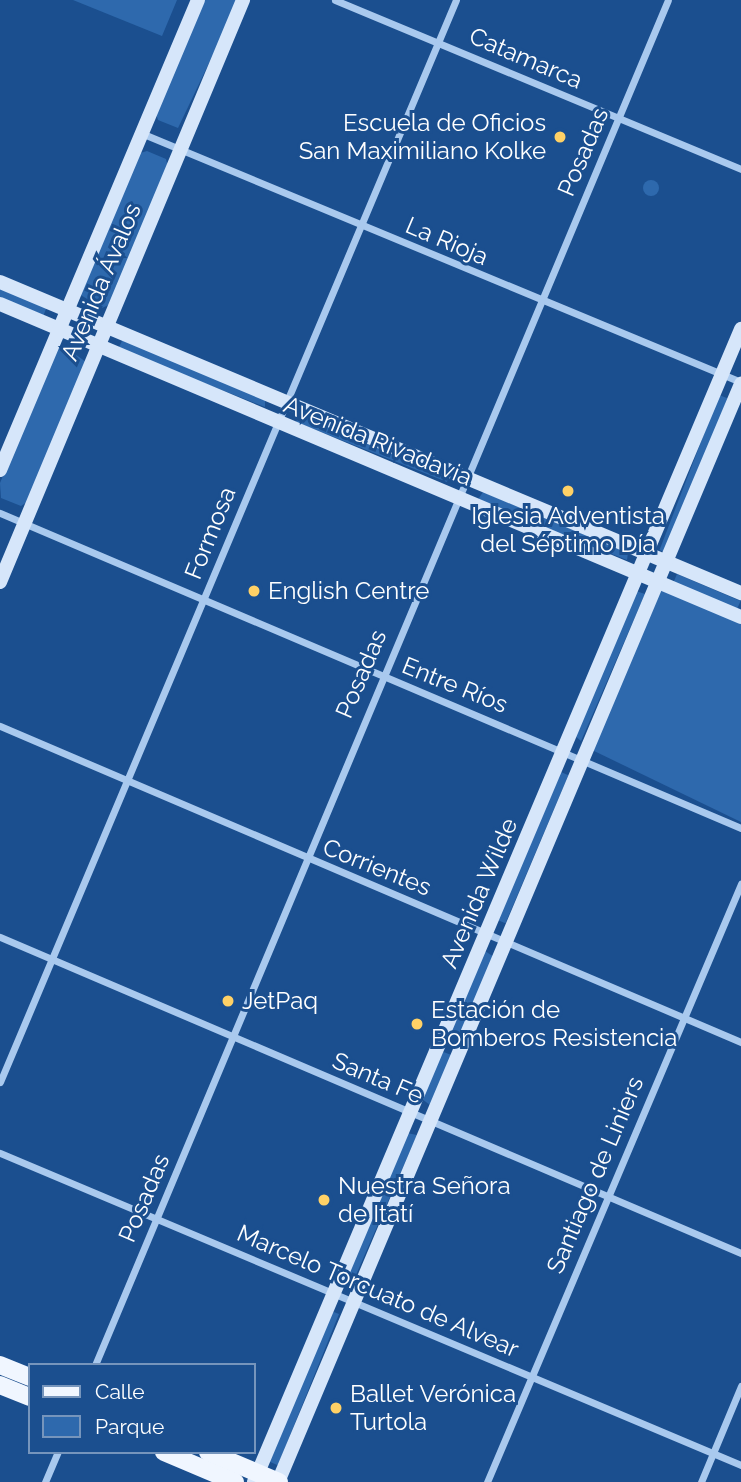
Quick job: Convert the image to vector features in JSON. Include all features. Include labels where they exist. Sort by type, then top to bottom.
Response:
[{"type":"main road","name":"Avenida Ávalos","points":[[0,470],[140,132],[198,0]]},
{"type":"main road","name":"Avenida Ávalos","points":[[0,582],[243,0]]},
{"type":"main road","name":"Avenida Rivadavia","points":[[0,282],[286,398],[645,555],[741,593]]},
{"type":"main road","name":"Avenida Rivadavia","points":[[0,304],[275,424],[460,498],[741,617]]},
{"type":"main road","name":"Avenida Wilde","points":[[256,1478],[337,1293],[485,932],[565,750],[741,330]]},
{"type":"main road","name":"Avenida Wilde","points":[[278,1482],[663,562],[741,383]]},
{"type":"main road","points":[[0,1365],[28,1376]]},
{"type":"main road","points":[[0,1385],[28,1396]]},
{"type":"main road","points":[[169,1454],[234,1482]]},
{"type":"main road","points":[[212,1454],[256,1478],[278,1482]]},
{"type":"street","name":"Catamarca","points":[[335,0],[741,169]]},
{"type":"street","name":"Formosa","points":[[0,1082],[275,424],[456,0]]},
{"type":"street","name":"Posadas","points":[[96,1363],[307,859],[380,675],[469,479],[668,0]]},
{"type":"street","name":"La Rioja","points":[[140,132],[741,383]]},
{"type":"street","name":"Entre Ríos","points":[[0,513],[202,601],[582,757],[741,828]]},
{"type":"street","name":"Corrientes","points":[[0,726],[741,1042]]},
{"type":"street","name":"Santiago de Liniers","points":[[487,1482],[741,884]]},
{"type":"street","name":"Santa Fe","points":[[0,937],[412,1115],[741,1253]]},
{"type":"street","name":"Marcelo Torcuato de Alvear","points":[[0,1153],[741,1465]]},
{"type":"street","points":[[701,1482],[741,1387]]},
{"type":"street","points":[[45,1482],[57,1454]]},
{"type":"green space","points":[[73,0],[177,0],[162,36]]},
{"type":"green space","points":[[204,0],[239,0],[178,128],[158,120],[155,111]]},
{"type":"green space","points":[[147,151],[166,159],[168,168],[111,304],[102,308],[79,294],[137,154]]},
{"type":"green space","points":[[648,180],[654,180],[659,188],[657,194],[648,196],[643,191],[643,185]]},
{"type":"green space","points":[[0,287],[47,306],[43,317],[0,299]]},
{"type":"green space","points":[[123,339],[265,400],[265,407],[118,349]]},
{"type":"green space","points":[[64,346],[86,362],[30,500],[21,506],[1,498],[0,483],[56,349]]},
{"type":"green space","points":[[719,395],[727,398],[668,553],[660,550]]},
{"type":"green space","points":[[299,415],[448,477],[447,482],[296,422]]},
{"type":"green space","points":[[483,492],[628,553],[627,560],[477,501]]},
{"type":"green space","points":[[677,574],[741,601],[737,609],[673,582]]},
{"type":"green space","points":[[665,590],[741,622],[741,822],[590,749],[657,592]]},
{"type":"green space","points":[[636,591],[645,594],[581,741],[575,736]]},
{"type":"green space","points":[[561,772],[568,775],[505,923],[498,920]]},
{"type":"green space","points":[[485,951],[494,957],[462,1035],[448,1029]]},
{"type":"green space","points":[[441,1051],[454,1056],[430,1105],[422,1099]]},
{"type":"green space","points":[[407,1133],[417,1135],[352,1284],[347,1278]]},
{"type":"green space","points":[[331,1311],[339,1314],[278,1465],[270,1462]]},
{"type":"place","name":"Escuela de Oficios San Maximiliano Kolke","points":[[560,137]]},
{"type":"place","name":"Iglesia Adventista del Séptimo Día","points":[[568,491]]},
{"type":"place","name":"English Centre","points":[[254,591]]},
{"type":"place","name":"JetPaq","points":[[228,1001]]},
{"type":"place","name":"Estación de Bomberos Resistencia","points":[[417,1024]]},
{"type":"place","name":"Nuestra Señora de Itatí","points":[[324,1200]]},
{"type":"place","name":"Ballet Verónica Turtola","points":[[336,1408]]}]
